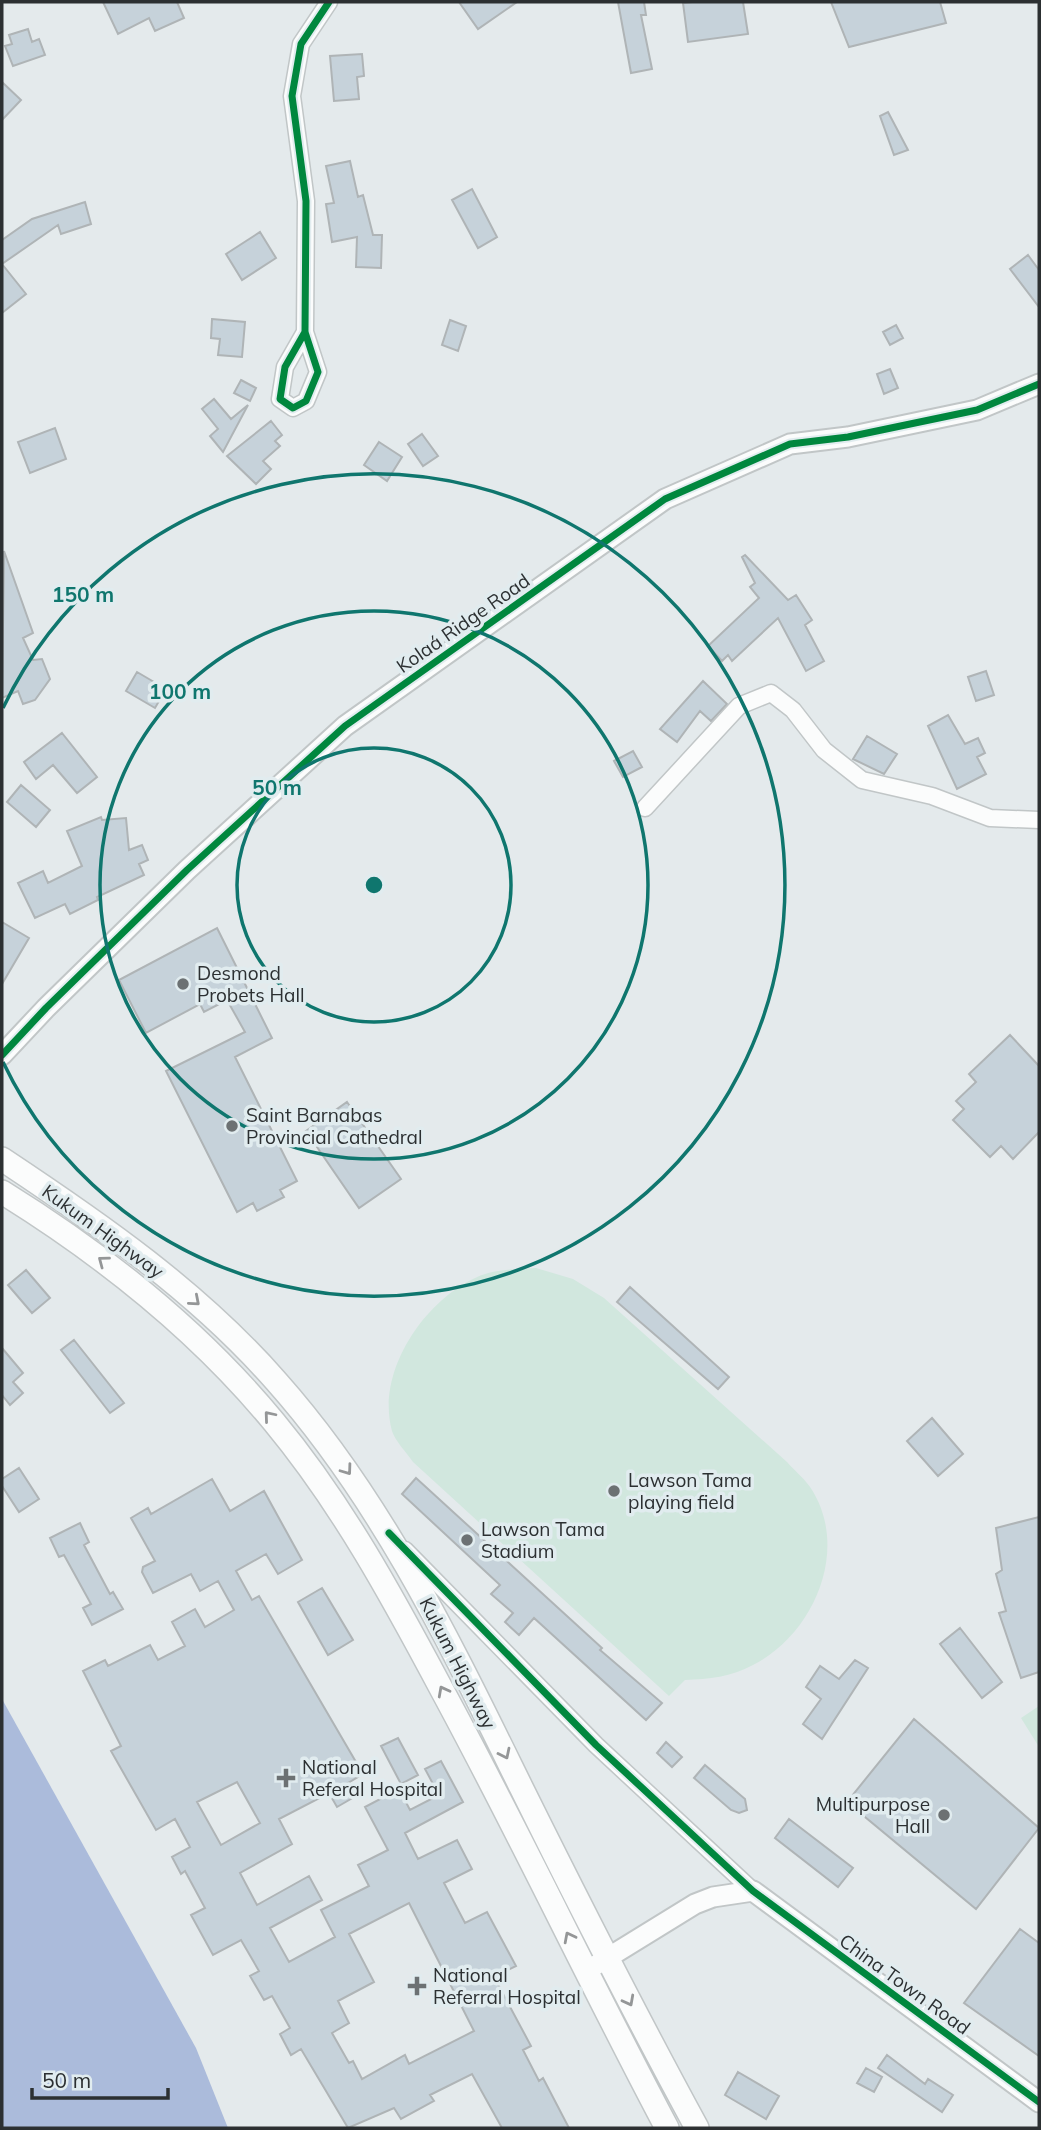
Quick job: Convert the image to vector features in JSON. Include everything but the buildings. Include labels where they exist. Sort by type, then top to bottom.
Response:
[{"type":"main road","name":"Kukum Highway","points":[[2,1159],[145,1259],[240,1343],[308,1418],[354,1480],[389,1533],[490,1725],[606,1959],[697,2128]]},
{"type":"main road","name":"Kukum Highway","points":[[2,1192],[69,1236],[176,1322],[253,1397],[297,1452],[368,1553],[474,1748],[667,2128]]},
{"type":"street","points":[[305,332],[306,201],[292,96],[301,44],[328,2]]},
{"type":"street","name":"Kolaá Ridge Road","points":[[2,1055],[46,1007],[187,870],[345,726],[665,499],[790,444],[848,437],[977,410],[1039,384]]},
{"type":"street","points":[[645,808],[739,706],[771,693],[793,710],[824,750],[862,780],[932,796],[990,818],[1039,820]]},
{"type":"street","points":[[389,1533],[596,1745],[753,1891]]},
{"type":"street","points":[[586,1970],[695,1904],[729,1894],[753,1891]]},
{"type":"street","name":"China Town Road","points":[[753,1891],[1039,2102]]},
{"type":"green space","points":[[536,1268],[573,1279],[604,1298],[787,1462],[812,1490],[823,1514],[827,1539],[826,1564],[819,1589],[808,1613],[793,1634],[753,1665],[720,1677],[685,1680],[669,1696],[413,1462],[398,1443],[392,1431],[389,1409],[391,1386],[407,1343],[421,1323],[454,1290],[473,1279],[496,1271]]},
{"type":"green space","points":[[1039,1706],[1039,1747],[1021,1718]]},
{"type":"water","points":[[2,1699],[196,2048],[228,2128],[2,2128]]},
{"type":"cycle path","points":[[305,332],[285,367],[280,399],[293,408],[306,401],[318,372],[305,332],[306,201],[292,96],[301,44],[329,2]]},
{"type":"cycle path","points":[[2,1055],[46,1008],[187,870],[345,726],[665,499],[790,444],[848,437],[977,410],[1039,384]]},
{"type":"cycle path","points":[[389,1533],[596,1745],[753,1891],[1039,2102]]},
{"type":"place","name":"Desmond Probets Hall","points":[[183,984]]},
{"type":"place","name":"Saint Barnabas Provincial Cathedral","points":[[232,1126]]},
{"type":"place","name":"Lawson Tama playing field","points":[[614,1491]]},
{"type":"place","name":"Lawson Tama Stadium","points":[[467,1540]]},
{"type":"place","name":"National Referal Hospital","points":[[286,1778]]},
{"type":"place","name":"Multipurpose Hall","points":[[944,1815]]},
{"type":"place","name":"National Referral Hospital","points":[[417,1986]]}]
